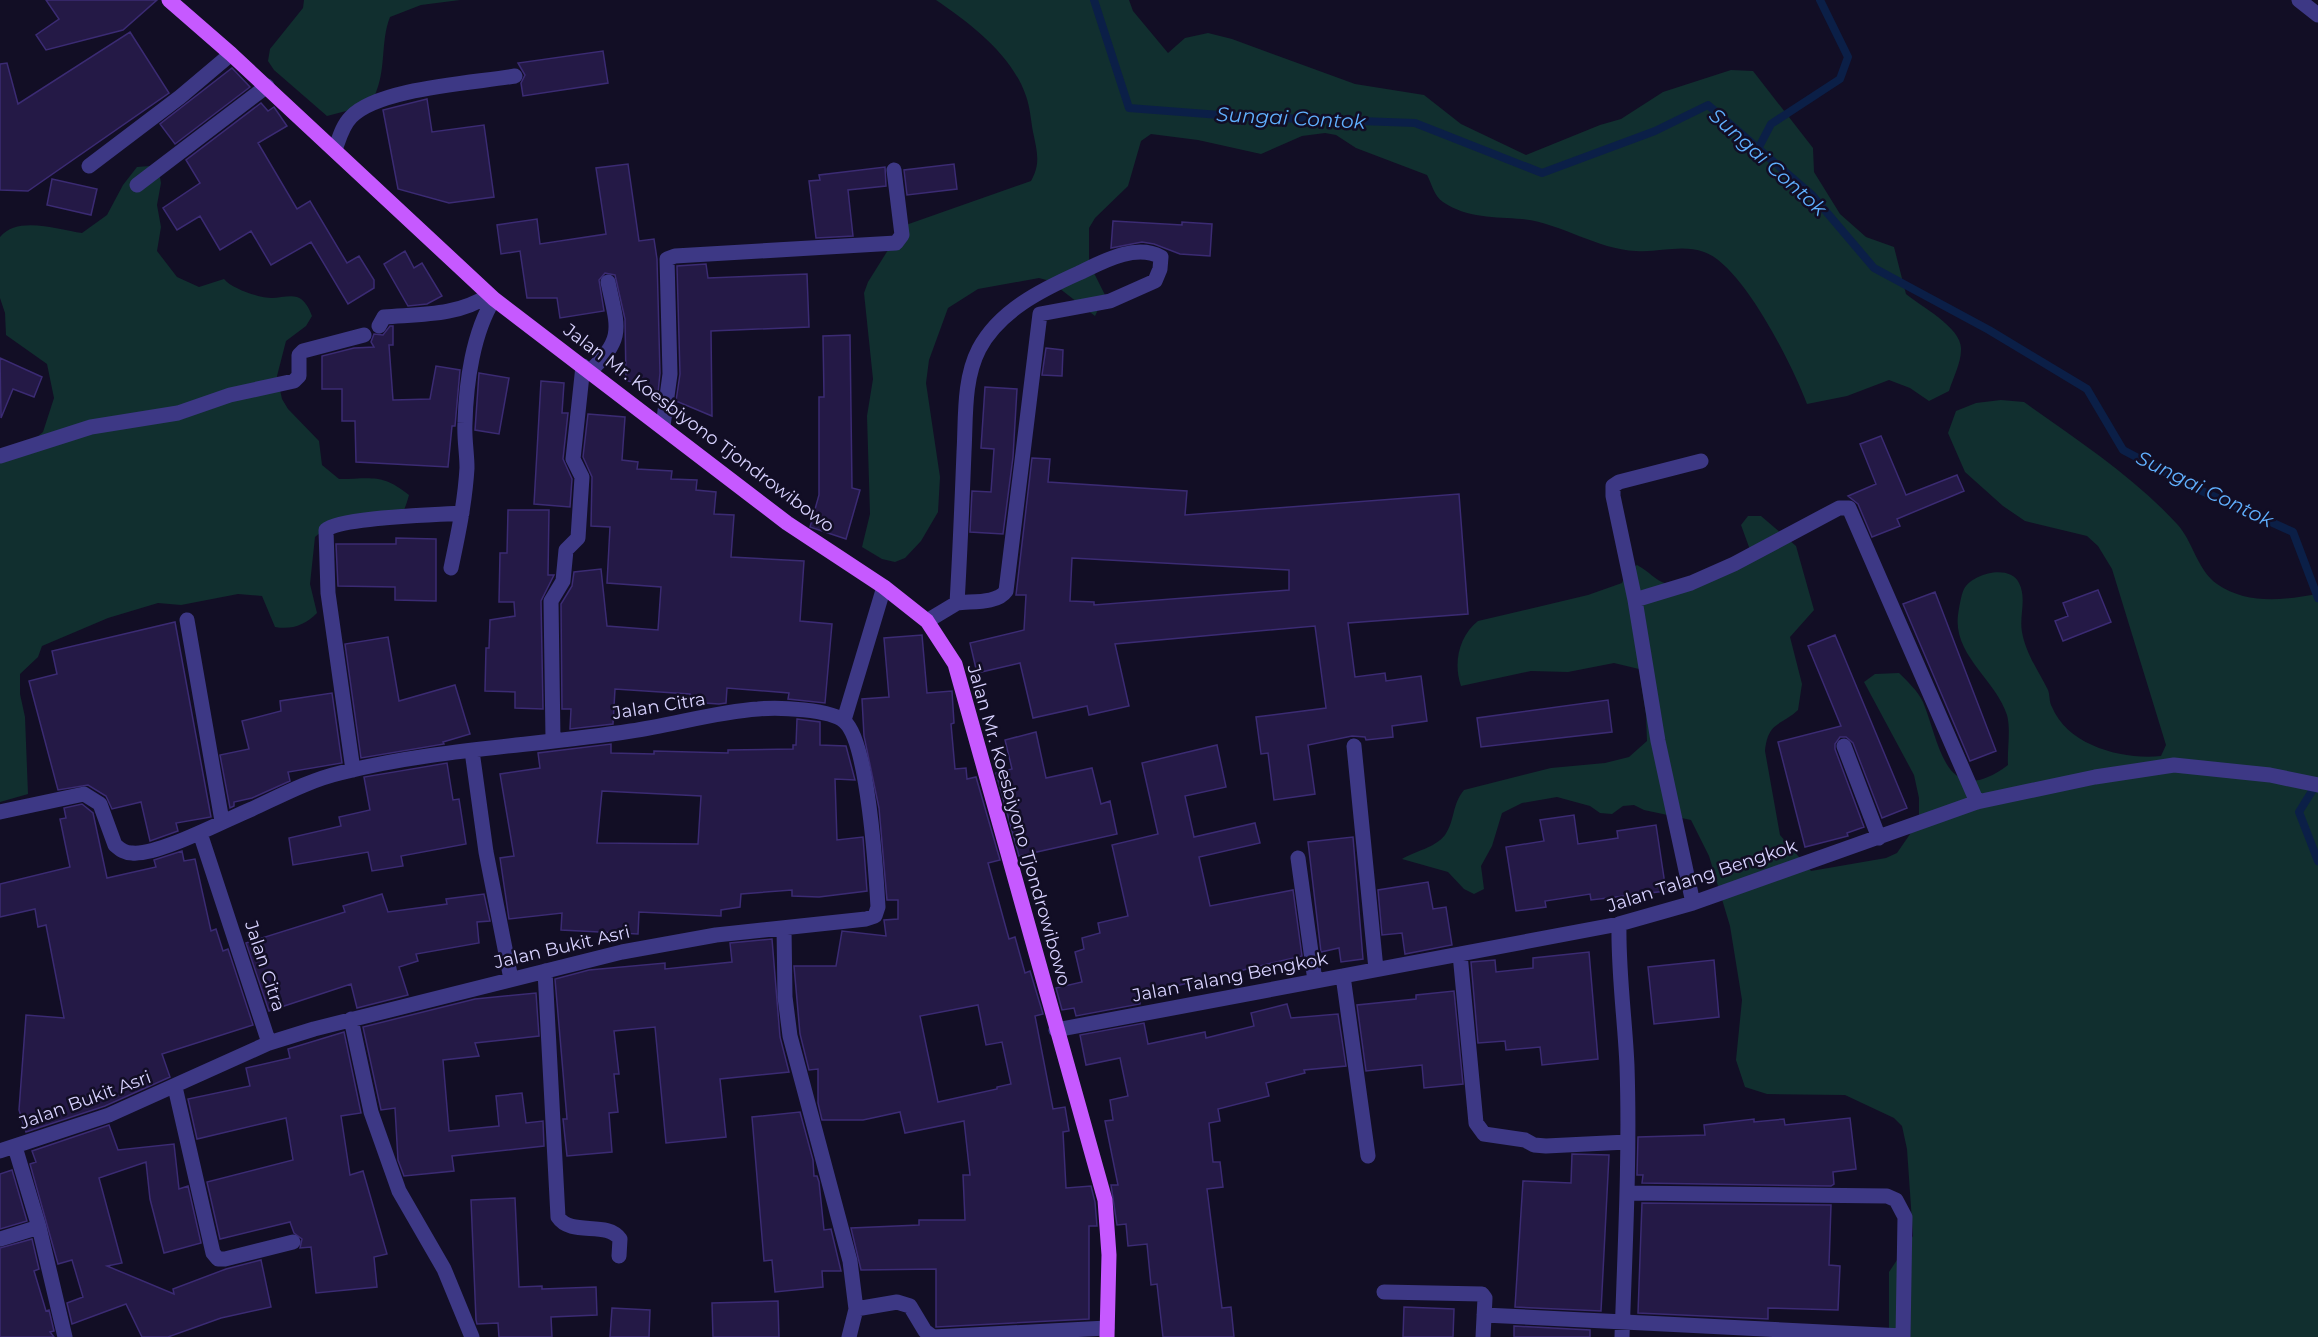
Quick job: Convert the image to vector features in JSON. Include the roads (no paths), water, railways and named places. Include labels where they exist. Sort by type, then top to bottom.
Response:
[{"type":"main road","name":"Jalan Mr. Koesbiyono Tjondrowibowo","points":[[169,0],[267,86],[492,297],[663,426],[787,524],[884,587],[927,621],[955,664],[1056,1030],[1088,1131],[1105,1200],[1109,1255],[1107,1332]]},
{"type":"street","points":[[2300,0],[2318,15]]},
{"type":"street","points":[[89,166],[180,97],[231,54]]},
{"type":"street","points":[[335,150],[341,132],[350,118],[361,108],[384,97],[515,76]]},
{"type":"street","points":[[137,185],[267,86]]},
{"type":"street","points":[[663,426],[670,374],[667,259],[675,256],[896,243],[902,235],[894,170]]},
{"type":"street","points":[[957,603],[967,391],[979,349],[1002,319],[1036,295],[1120,255],[1139,252],[1161,257],[1160,269],[1155,281],[1147,285],[1090,306],[1040,315]]},
{"type":"street","points":[[553,739],[551,601],[563,581],[566,550],[578,537],[582,477],[573,459],[586,368],[609,353],[616,333],[608,282]]},
{"type":"street","points":[[927,621],[957,603],[994,599],[1002,597],[1006,591],[1042,301],[1036,295]]},
{"type":"street","points":[[378,326],[384,317],[451,312],[472,307],[492,297]]},
{"type":"street","points":[[452,568],[462,513],[467,456],[465,423],[473,363],[485,313],[492,297]]},
{"type":"street","points":[[0,456],[91,427],[178,413],[230,395],[294,381],[299,376],[299,355],[303,351],[364,335]]},
{"type":"street","points":[[1693,903],[1658,741],[1635,600],[1613,496],[1613,486],[1701,461]]},
{"type":"street","points":[[1635,600],[1691,583],[1734,564],[1839,508],[1849,508],[1977,802]]},
{"type":"street","points":[[353,770],[328,593],[326,530],[336,525],[363,520],[462,513]]},
{"type":"street","points":[[849,1337],[856,1309],[848,1250],[790,1036],[785,997],[784,928],[866,919],[875,916],[878,907],[871,827],[859,750],[853,731],[844,720],[884,587]]},
{"type":"street","points":[[186,620],[222,821]]},
{"type":"street","name":"Jalan Citra","points":[[0,812],[84,794],[100,804],[115,845],[133,854],[146,852],[200,833],[222,821],[338,773],[353,770],[553,739],[630,731],[759,709],[828,713],[844,720]]},
{"type":"street","points":[[1354,746],[1376,969]]},
{"type":"street","points":[[1844,746],[1880,838]]},
{"type":"street","points":[[472,752],[486,852],[511,979]]},
{"type":"street","name":"Jalan Talang Bengkok","points":[[1056,1030],[1619,924],[1693,903],[1977,802],[2094,777],[2174,765],[2270,775],[2318,785]]},
{"type":"street","name":"Jalan Citra","points":[[200,833],[269,1043]]},
{"type":"street","points":[[1298,858],[1315,981]]},
{"type":"street","points":[[1619,924],[1618,966],[1627,1065],[1627,1193],[1622,1337]]},
{"type":"street","name":"Jalan Bukit Asri","points":[[8,1149],[109,1115],[269,1043],[351,1019],[622,952],[705,937],[784,928]]},
{"type":"street","points":[[1460,954],[1476,1123],[1479,1129],[1484,1134],[1525,1140],[1534,1146],[1627,1142]]},
{"type":"street","points":[[544,971],[558,1217],[568,1225],[614,1233],[620,1239],[619,1256]]},
{"type":"street","points":[[1343,976],[1368,1156]]},
{"type":"street","points":[[351,1019],[371,1112],[399,1191],[444,1269],[472,1337]]},
{"type":"street","points":[[175,1087],[213,1253],[218,1259],[225,1259],[293,1242]]},
{"type":"street","points":[[8,1149],[39,1227],[65,1337]]},
{"type":"street","points":[[1484,1315],[1903,1337],[1905,1217],[1896,1200],[1887,1196],[1627,1193]]},
{"type":"street","points":[[0,1239],[39,1227]]},
{"type":"street","points":[[1384,1292],[1479,1293],[1485,1298],[1483,1337]]},
{"type":"street","points":[[856,1309],[897,1302],[910,1306],[925,1330],[933,1337],[1107,1332]]},
{"type":"waterway","name":"Sungai Contok","points":[[1094,0],[1129,108],[1246,117],[1415,123],[1542,173],[1655,131],[1708,105],[1812,195],[1874,268],[1989,330],[2087,389],[2123,450],[2193,487],[2293,532],[2318,598]]},
{"type":"waterway","points":[[1758,149],[1771,124],[1840,79],[1848,57],[1820,0]]},
{"type":"waterway","name":"Sungai Contok","points":[[2317,783],[2299,812],[2318,861]]}]
